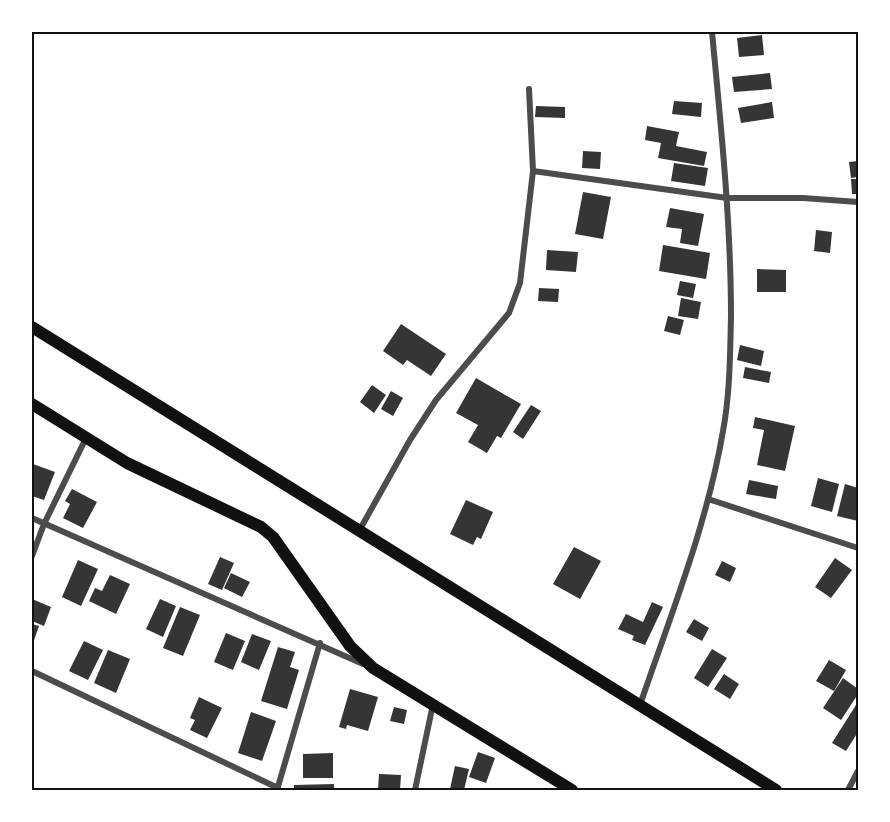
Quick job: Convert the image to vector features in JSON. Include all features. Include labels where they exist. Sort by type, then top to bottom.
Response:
[{"type":"main road","points":[[32,327],[776,790]]},
{"type":"main road","points":[[32,404],[127,463],[261,527],[273,537],[350,646],[373,668],[570,790]]},
{"type":"street","points":[[640,705],[699,531],[724,429],[730,354],[731,283],[727,198],[712,32]]},
{"type":"street","points":[[359,531],[410,440],[436,400],[509,313],[520,284],[533,171],[530,89]]},
{"type":"street","points":[[533,171],[727,198],[803,198],[858,202]]},
{"type":"street","points":[[32,556],[44,524],[86,438]]},
{"type":"street","points":[[708,499],[858,548]]},
{"type":"street","points":[[32,518],[373,668]]},
{"type":"street","points":[[32,671],[277,789],[320,643]]},
{"type":"street","points":[[415,790],[434,704]]},
{"type":"street","points":[[848,790],[858,771]]},
{"type":"building","points":[[762,35],[764,55],[739,57],[737,38]]},
{"type":"building","points":[[770,73],[772,89],[734,92],[732,77]]},
{"type":"building","points":[[674,101],[702,103],[701,117],[672,114]]},
{"type":"building","points":[[772,102],[774,118],[741,123],[738,108]]},
{"type":"building","points":[[536,106],[565,107],[565,118],[535,117]]},
{"type":"building","points":[[647,126],[679,132],[676,146],[707,152],[704,166],[658,158],[661,143],[645,140]]},
{"type":"building","points":[[583,151],[601,152],[600,169],[582,168]]},
{"type":"building","points":[[858,161],[858,177],[851,178],[849,162]]},
{"type":"building","points":[[674,163],[708,168],[705,186],[671,181]]},
{"type":"building","points":[[851,179],[858,179],[858,194],[852,194]]},
{"type":"building","points":[[583,192],[611,197],[603,239],[575,234]]},
{"type":"building","points":[[670,208],[704,214],[698,246],[680,243],[682,229],[666,227]]},
{"type":"building","points":[[816,230],[832,232],[830,253],[814,251]]},
{"type":"building","points":[[663,245],[710,253],[706,279],[659,271]]},
{"type":"building","points":[[547,250],[578,252],[576,272],[546,270]]},
{"type":"building","points":[[757,269],[786,270],[786,292],[757,292]]},
{"type":"building","points":[[680,281],[696,284],[693,298],[677,295]]},
{"type":"building","points":[[539,288],[559,289],[558,302],[538,301]]},
{"type":"building","points":[[681,298],[701,302],[698,319],[678,316]]},
{"type":"building","points":[[668,316],[684,320],[680,335],[664,331]]},
{"type":"building","points":[[401,324],[446,354],[431,376],[407,360],[403,365],[383,351]]},
{"type":"building","points":[[740,345],[764,351],[761,366],[737,360]]},
{"type":"building","points":[[745,367],[771,372],[769,383],[743,378]]},
{"type":"building","points":[[476,378],[521,404],[501,438],[497,436],[487,453],[468,442],[478,425],[456,413]]},
{"type":"building","points":[[372,385],[386,395],[374,413],[360,402]]},
{"type":"building","points":[[391,391],[403,398],[393,416],[381,409]]},
{"type":"building","points":[[531,405],[541,411],[523,439],[513,432]]},
{"type":"building","points":[[755,417],[795,426],[785,471],[757,465],[764,430],[753,428]]},
{"type":"building","points":[[33,464],[55,472],[44,500],[32,496]]},
{"type":"building","points":[[818,478],[839,484],[832,512],[811,506]]},
{"type":"building","points":[[749,480],[778,486],[776,499],[746,494]]},
{"type":"building","points":[[845,484],[858,488],[858,521],[837,516]]},
{"type":"building","points":[[72,489],[97,502],[83,528],[63,518],[70,504],[65,501]]},
{"type":"building","points":[[466,500],[493,512],[481,539],[477,537],[473,545],[450,534]]},
{"type":"building","points":[[574,547],[601,561],[580,599],[553,584]]},
{"type":"building","points":[[220,557],[234,563],[222,590],[208,584]]},
{"type":"building","points":[[835,558],[852,570],[831,598],[815,587]]},
{"type":"building","points":[[78,560],[98,569],[81,606],[62,597]]},
{"type":"building","points":[[722,561],[736,568],[730,582],[715,575]]},
{"type":"building","points":[[231,573],[250,582],[242,597],[224,588]]},
{"type":"building","points":[[110,575],[130,584],[116,614],[89,601],[95,588],[102,591]]},
{"type":"building","points":[[32,599],[51,607],[44,626],[32,621]]},
{"type":"building","points":[[160,599],[176,606],[163,637],[146,629]]},
{"type":"building","points":[[652,602],[663,607],[645,645],[632,640],[634,636],[618,629],[626,614],[643,622]]},
{"type":"building","points":[[180,607],[200,615],[183,656],[163,648]]},
{"type":"building","points":[[694,619],[709,628],[702,641],[686,632]]},
{"type":"building","points":[[32,624],[39,626],[32,646]]},
{"type":"building","points":[[226,633],[245,641],[233,670],[214,662]]},
{"type":"building","points":[[252,634],[271,641],[259,670],[241,662]]},
{"type":"building","points":[[84,641],[103,650],[88,680],[69,671]]},
{"type":"building","points":[[278,647],[295,652],[290,667],[299,670],[287,709],[261,701]]},
{"type":"building","points":[[712,649],[727,658],[708,687],[694,678]]},
{"type":"building","points":[[108,650],[130,659],[116,693],[94,683]]},
{"type":"building","points":[[829,660],[846,670],[834,691],[816,681]]},
{"type":"building","points":[[724,674],[739,684],[730,699],[714,689]]},
{"type":"building","points":[[843,678],[858,689],[858,694],[841,720],[823,708]]},
{"type":"building","points":[[350,689],[378,697],[368,731],[347,725],[346,729],[339,727]]},
{"type":"building","points":[[199,697],[222,708],[207,738],[190,730],[195,720],[190,718]]},
{"type":"building","points":[[856,705],[858,707],[858,732],[846,751],[832,743]]},
{"type":"building","points":[[394,707],[407,710],[404,724],[390,721]]},
{"type":"building","points":[[251,712],[276,721],[262,761],[238,753]]},
{"type":"building","points":[[478,752],[495,758],[486,783],[469,777]]},
{"type":"building","points":[[333,753],[333,778],[303,778],[303,754]]},
{"type":"building","points":[[455,766],[469,769],[464,790],[450,789]]},
{"type":"building","points":[[379,774],[401,775],[400,790],[378,790]]},
{"type":"building","points":[[334,784],[334,790],[294,790],[294,785]]}]
